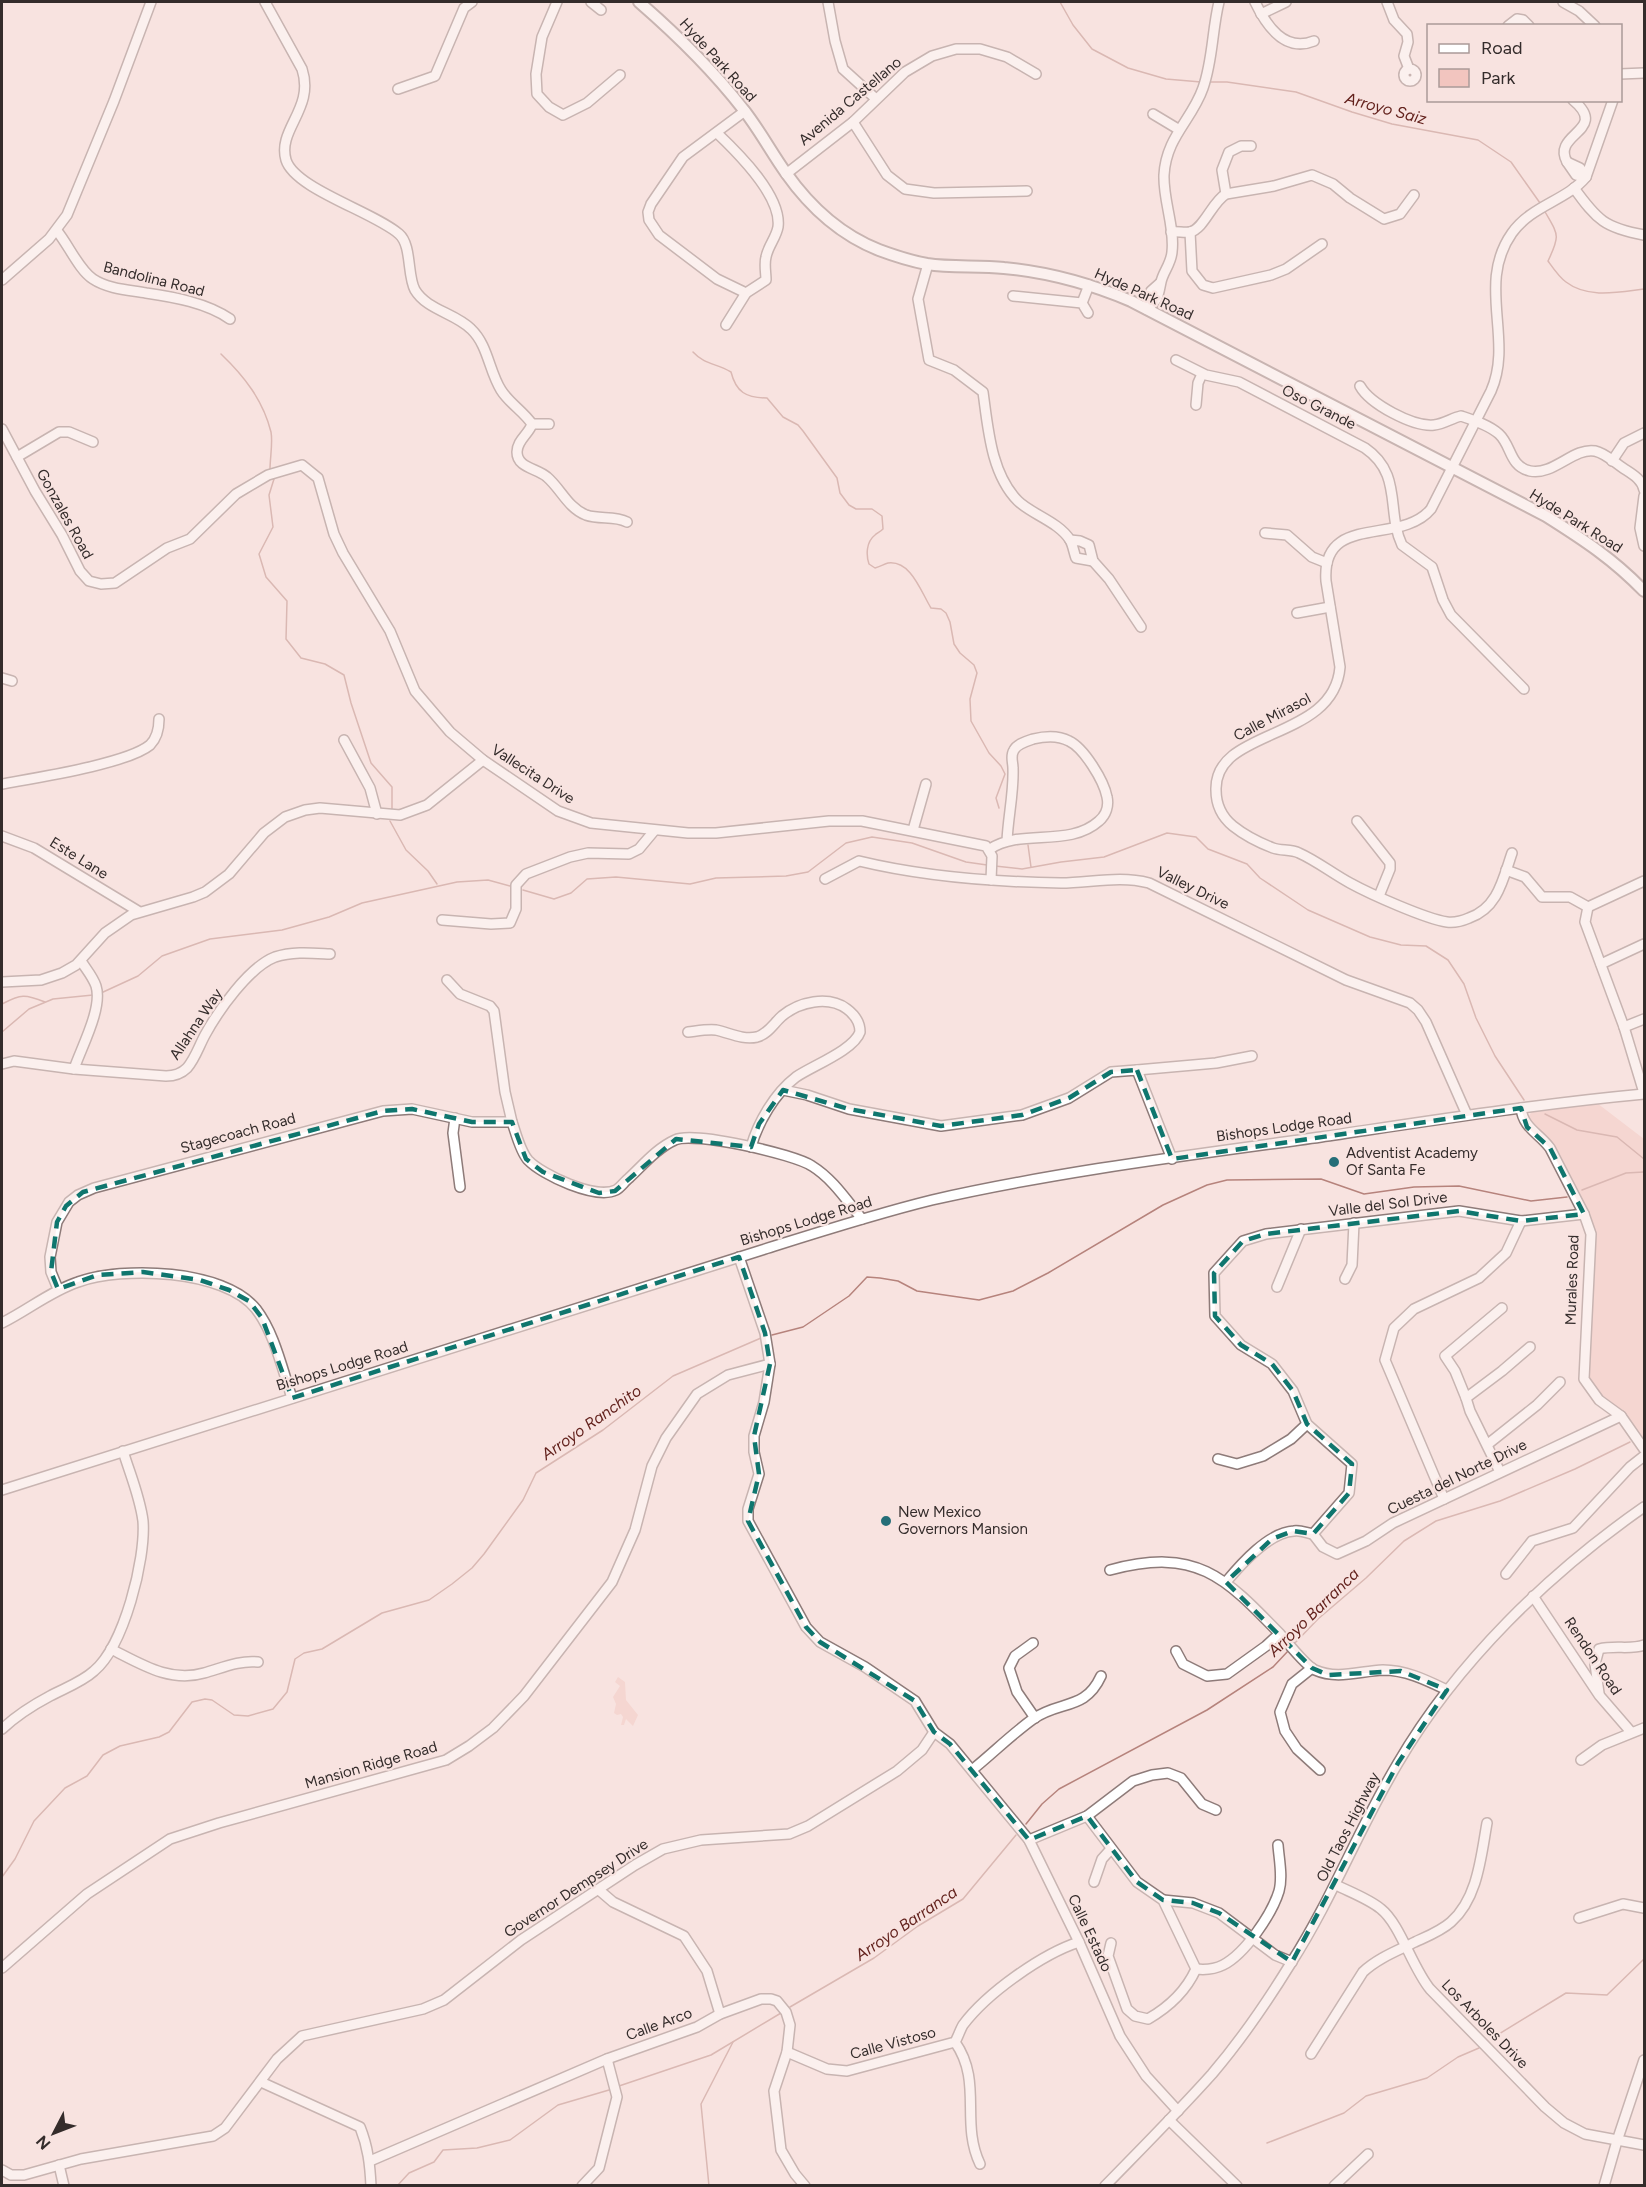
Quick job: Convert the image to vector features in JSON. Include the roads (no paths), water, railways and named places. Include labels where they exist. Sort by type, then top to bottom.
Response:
[{"type":"main road","name":"Hyde Park Road","points":[[639,2],[685,42],[745,111],[786,174],[808,201],[833,224],[856,239],[886,253],[928,264],[1015,269],[1050,275],[1089,285],[1146,309],[1546,516],[1586,541],[1620,567],[1644,591]]},
{"type":"street","points":[[2,280],[57,231],[71,208],[151,2]]},
{"type":"street","points":[[265,2],[302,69],[305,80],[302,106],[285,145],[286,159],[292,171],[303,182],[376,219],[401,236],[409,260],[411,281],[417,294],[425,302],[450,314],[472,329],[480,340],[502,391],[532,424],[549,424]]},
{"type":"street","points":[[398,89],[435,76],[464,8],[472,2]]},
{"type":"street","points":[[557,2],[542,37],[536,74],[537,94],[549,107],[563,115],[587,103],[620,75]]},
{"type":"street","points":[[591,2],[601,10]]},
{"type":"street","points":[[828,2],[843,69],[875,98]]},
{"type":"street","points":[[1146,309],[1158,297],[1160,283],[1172,256],[1165,187],[1165,170],[1169,150],[1178,129],[1204,87],[1219,2]]},
{"type":"street","points":[[1255,2],[1271,30],[1283,38],[1299,44],[1314,41]]},
{"type":"street","points":[[1261,14],[1286,2]]},
{"type":"street","points":[[1387,2],[1394,20],[1407,34],[1408,42],[1404,56],[1409,69]]},
{"type":"street","points":[[1563,2],[1579,11],[1593,24]]},
{"type":"street","points":[[1510,24],[1520,19],[1526,24]]},
{"type":"street","name":"Avenida Castellano","points":[[786,174],[853,122],[875,98],[905,72],[932,56],[956,49],[980,49],[1007,57],[1036,74]]},
{"type":"street","points":[[1622,74],[1644,73]]},
{"type":"street","points":[[1575,102],[1584,112],[1585,122],[1581,130],[1565,145],[1563,154],[1567,162],[1580,168],[1586,177]]},
{"type":"street","points":[[1265,534],[1287,535],[1312,557],[1327,563],[1333,550],[1348,538],[1362,533],[1412,525],[1424,517],[1433,494],[1441,486],[1493,386],[1499,350],[1494,290],[1497,267],[1509,238],[1520,223],[1534,211],[1574,188],[1586,177],[1611,102]]},
{"type":"street","points":[[745,111],[699,143],[680,160],[651,204],[648,216],[659,235],[717,279],[746,293]]},
{"type":"street","points":[[1153,114],[1178,129]]},
{"type":"street","points":[[853,122],[887,175],[905,189],[934,193],[1027,191]]},
{"type":"street","points":[[717,132],[743,158],[774,202],[777,212],[776,235],[766,256],[766,280],[746,293],[726,325]]},
{"type":"street","points":[[1226,194],[1222,170],[1229,152],[1241,146],[1251,146]]},
{"type":"street","points":[[1171,232],[1191,232],[1199,226],[1215,204],[1226,194],[1274,186],[1312,175],[1333,184],[1350,198],[1384,219],[1400,214],[1414,195]]},
{"type":"street","points":[[1574,188],[1598,219],[1622,231],[1644,235]]},
{"type":"street","name":"Bandolina Road","points":[[57,231],[85,272],[94,280],[203,306],[230,319]]},
{"type":"street","points":[[1191,232],[1192,271],[1203,285],[1213,288],[1271,275],[1286,269],[1322,244]]},
{"type":"street","points":[[928,264],[918,299],[929,360],[954,370],[983,392],[1001,479],[1019,502],[1046,517],[1070,540],[1076,558],[1093,561]]},
{"type":"street","points":[[1082,303],[1089,285]]},
{"type":"street","points":[[1013,296],[1082,303]]},
{"type":"street","points":[[1082,303],[1088,313]]},
{"type":"street","name":"Oso Grande","points":[[1176,360],[1202,374],[1239,382],[1370,452],[1382,465],[1389,479],[1400,539],[1405,548],[1432,567],[1450,615],[1524,689]]},
{"type":"street","points":[[1196,405],[1198,383],[1202,374]]},
{"type":"street","points":[[1360,386],[1376,402],[1419,424],[1437,425],[1459,416],[1475,421],[1499,434],[1514,462],[1529,471],[1546,470],[1590,451],[1599,452],[1638,478],[1644,490]]},
{"type":"street","points":[[532,424],[517,449],[523,465],[547,476],[568,502],[581,512],[594,517],[614,518],[627,522]]},
{"type":"street","name":"Gonzales Road","points":[[2,429],[62,535],[80,572],[96,584],[115,583],[167,548],[190,539],[236,494]]},
{"type":"street","points":[[17,457],[59,432],[69,432],[93,442]]},
{"type":"street","points":[[1612,460],[1624,443],[1644,433]]},
{"type":"street","name":"Vallecita Drive","points":[[236,494],[268,475],[302,465],[318,478],[334,534],[390,631],[415,691],[450,732],[483,760],[558,811],[591,823],[654,831],[716,833],[844,821],[869,822],[980,844],[991,854]]},
{"type":"street","points":[[1644,496],[1640,523],[1644,546]]},
{"type":"street","points":[[1070,540],[1089,545],[1093,561],[1109,579],[1142,627]]},
{"type":"street","name":"Calle Mirasol","points":[[1327,563],[1326,581],[1340,660],[1334,692],[1323,706],[1310,716],[1231,757],[1223,764],[1216,785],[1217,799],[1222,813],[1235,828],[1273,848],[1297,852],[1349,882],[1438,920],[1461,921],[1477,915],[1491,903],[1498,893],[1512,853]]},
{"type":"street","points":[[1297,614],[1330,607]]},
{"type":"street","points":[[2,678],[12,681]]},
{"type":"street","points":[[2,784],[89,767],[137,752],[153,742],[158,731],[159,719]]},
{"type":"street","points":[[991,880],[991,854],[1007,841],[1077,832],[1093,825],[1103,817],[1108,805],[1105,789],[1086,756],[1070,741],[1058,737],[1041,738],[1024,743],[1013,752],[1007,841]]},
{"type":"street","points":[[344,740],[370,788],[376,814]]},
{"type":"street","points":[[2,982],[47,979],[67,971],[81,961],[105,933],[138,911],[185,900],[205,892],[229,874],[274,824],[291,814],[326,808],[400,815],[427,805],[483,760]]},
{"type":"street","points":[[914,830],[926,784]]},
{"type":"street","points":[[1357,821],[1390,863],[1390,869],[1379,896]]},
{"type":"street","points":[[442,920],[491,924],[510,923],[516,909],[516,885],[526,874],[544,865],[588,853],[629,854],[639,849],[654,831]]},
{"type":"street","name":"Este Lane","points":[[2,836],[34,848],[138,911]]},
{"type":"street","name":"Valley Drive","points":[[825,879],[859,861],[910,873],[991,880],[1060,883],[1128,880],[1149,883],[1346,980],[1406,1001],[1423,1017],[1467,1115]]},
{"type":"street","points":[[1506,870],[1525,877],[1542,897],[1570,897],[1588,907]]},
{"type":"street","points":[[1588,907],[1644,881]]},
{"type":"street","points":[[1588,907],[1586,921],[1624,1027],[1644,1094]]},
{"type":"street","points":[[1601,964],[1644,944]]},
{"type":"street","name":"Allahna Way","points":[[74,1070],[166,1076],[180,1073],[190,1063],[222,1009],[265,962],[290,954],[330,954]]},
{"type":"street","points":[[2,1064],[14,1061],[74,1070],[90,1025],[97,994],[93,980],[81,961]]},
{"type":"street","points":[[447,980],[460,994],[490,1006],[494,1011],[505,1092],[512,1122],[526,1159],[543,1172],[599,1193],[615,1191],[657,1152],[676,1139],[694,1138],[751,1147],[811,1164],[830,1180],[862,1219]]},
{"type":"street","points":[[688,1032],[712,1030],[738,1037],[755,1037],[766,1032],[790,1011],[815,1002],[830,1001],[848,1010],[860,1024],[857,1039],[798,1076],[783,1090],[759,1124],[751,1147]]},
{"type":"street","points":[[1624,1027],[1644,1019]]},
{"type":"street","points":[[783,1090],[807,1095],[849,1109],[941,1126],[1022,1116],[1069,1098],[1111,1072],[1216,1064],[1252,1056]]},
{"type":"street","points":[[1137,1070],[1172,1159]]},
{"type":"street","name":"Bishops Lodge Road","points":[[2,1490],[862,1219],[989,1188],[1467,1115],[1644,1094]]},
{"type":"street","name":"Murales Road","points":[[1521,1108],[1522,1118],[1527,1127],[1544,1140],[1550,1148],[1584,1214],[1591,1234],[1584,1379],[1599,1400],[1621,1416],[1644,1449]]},
{"type":"street","name":"Stagecoach Road","points":[[58,1290],[51,1272],[50,1257],[55,1227],[69,1202],[88,1190],[132,1176],[236,1151],[382,1111],[412,1109],[482,1122],[512,1122]]},
{"type":"street","points":[[455,1118],[453,1133],[460,1187]]},
{"type":"street","name":"Valle del Sol Drive","points":[[1307,1424],[1293,1391],[1272,1364],[1241,1345],[1215,1316],[1214,1273],[1243,1241],[1266,1234],[1458,1210],[1521,1221],[1584,1214]]},
{"type":"street","points":[[1444,1499],[1385,1360],[1394,1328],[1414,1309],[1479,1278],[1506,1253],[1521,1221]]},
{"type":"street","points":[[1345,1279],[1352,1265],[1354,1223]]},
{"type":"street","points":[[1277,1287],[1301,1229]]},
{"type":"street","points":[[739,1257],[765,1333],[770,1364],[764,1402],[754,1436],[754,1452],[759,1474],[748,1509],[748,1521],[806,1627],[820,1642],[865,1667],[915,1701],[934,1732]]},
{"type":"street","points":[[2,1323],[58,1290],[98,1275],[143,1272],[200,1280],[229,1290],[249,1301],[268,1328],[292,1398]]},
{"type":"street","points":[[1500,1472],[1470,1411],[1455,1371],[1445,1356],[1502,1308]]},
{"type":"street","points":[[1466,1398],[1530,1347]]},
{"type":"street","name":"Mansion Ridge Road","points":[[2,1968],[81,1898],[164,1842],[219,1823],[446,1760],[493,1728],[524,1696],[612,1582],[635,1530],[652,1466],[666,1438],[697,1394],[728,1375],[770,1364]]},
{"type":"street","points":[[1488,1444],[1560,1382]]},
{"type":"street","name":"Cuesta del Norte Drive","points":[[1313,1534],[1323,1547],[1337,1554],[1366,1541],[1393,1523],[1621,1416]]},
{"type":"street","points":[[1218,1459],[1237,1464],[1263,1456],[1291,1439],[1307,1424],[1352,1464],[1349,1493],[1313,1534],[1293,1530],[1272,1539],[1246,1558],[1226,1582]]},
{"type":"street","points":[[2,1729],[36,1704],[88,1676],[103,1662],[111,1649],[137,1577],[143,1541],[140,1505],[123,1451]]},
{"type":"street","points":[[1506,1574],[1532,1541],[1573,1528],[1630,1467],[1644,1456]]},
{"type":"street","name":"Old Taos Highway","points":[[1105,2186],[1213,2073],[1245,2032],[1292,1962],[1335,1885],[1398,1762],[1448,1690],[1505,1624],[1533,1596],[1592,1546],[1644,1507]]},
{"type":"street","points":[[1110,1570],[1135,1563],[1165,1562],[1188,1565],[1211,1573],[1226,1582],[1312,1668],[1328,1675],[1383,1670],[1401,1671],[1448,1690]]},
{"type":"street","name":"Rendon Road","points":[[1533,1596],[1599,1695],[1631,1732]]},
{"type":"street","points":[[1176,1651],[1183,1664],[1206,1676],[1227,1674],[1266,1646],[1283,1637]]},
{"type":"street","points":[[1033,1643],[1015,1656],[1009,1668],[1017,1692],[1035,1718]]},
{"type":"street","points":[[1599,1695],[1595,1664],[1599,1649],[1611,1646],[1642,1647],[1644,1645]]},
{"type":"street","points":[[111,1649],[153,1670],[178,1676],[200,1674],[241,1662],[258,1662]]},
{"type":"street","points":[[1312,1668],[1292,1684],[1280,1712],[1285,1731],[1297,1749],[1320,1770]]},
{"type":"street","points":[[972,1770],[1035,1718],[1084,1699],[1095,1690],[1101,1676]]},
{"type":"street","points":[[1581,1760],[1602,1745],[1644,1728]]},
{"type":"street","name":"Calle Estado","points":[[934,1732],[950,1744],[1029,1840],[1079,1942],[1120,2036],[1146,2076],[1178,2111]]},
{"type":"street","name":"Governor Dempsey Drive","points":[[2,2170],[11,2175],[24,2175],[87,2158],[213,2136],[225,2128],[277,2059],[302,2036],[423,2009],[444,2000],[521,1940],[663,1849],[701,1840],[789,1834],[808,1826],[897,1771],[922,1750],[934,1732]]},
{"type":"street","points":[[1029,1840],[1087,1816],[1133,1781],[1152,1775],[1168,1773],[1180,1778],[1202,1804],[1216,1810]]},
{"type":"street","points":[[1087,1816],[1137,1882],[1162,1900],[1196,1969]]},
{"type":"street","points":[[1311,2054],[1364,1972],[1373,1963],[1437,1932],[1462,1911],[1477,1874],[1487,1823]]},
{"type":"street","points":[[1196,1969],[1208,1970],[1224,1965],[1252,1938],[1273,1907],[1279,1890],[1278,1845]]},
{"type":"street","points":[[1094,1882],[1102,1859],[1111,1849]]},
{"type":"street","name":"Los Arboles Drive","points":[[1335,1885],[1381,1908],[1392,1921],[1419,1976],[1545,2107],[1564,2122],[1585,2134],[1644,2145]]},
{"type":"street","points":[[599,1890],[614,1902],[684,1936],[707,1971],[720,2014]]},
{"type":"street","points":[[1162,1900],[1194,1903],[1219,1913],[1275,1955],[1292,1962]]},
{"type":"street","points":[[1579,1918],[1623,1904],[1644,1908]]},
{"type":"street","name":"Calle Vistoso","points":[[787,2052],[827,2069],[847,2071],[955,2042],[962,2026],[1001,1987],[1059,1949],[1079,1942]]},
{"type":"street","points":[[1111,1943],[1108,1956],[1111,1968],[1127,2008],[1135,2016],[1148,2019],[1160,2012],[1190,1982],[1196,1969]]},
{"type":"street","name":"Calle Arco","points":[[370,2161],[607,2059],[697,2027],[720,2014],[761,1999],[777,2001],[786,2012],[790,2025],[787,2052],[774,2091],[781,2150],[805,2186]]},
{"type":"street","points":[[955,2042],[965,2056],[971,2077],[971,2132],[974,2150],[980,2164]]},
{"type":"street","points":[[582,2186],[599,2168],[617,2097],[607,2059]]},
{"type":"street","points":[[1604,2186],[1644,2060]]},
{"type":"street","points":[[261,2082],[360,2127],[370,2161],[371,2186]]},
{"type":"street","points":[[1169,2120],[1237,2186]]},
{"type":"street","points":[[1334,2186],[1368,2154]]},
{"type":"street","points":[[59,2166],[64,2186]]},
{"type":"waterway","name":"Arroyo Saiz","points":[[1060,2],[1073,25],[1092,49],[1128,68],[1166,79],[1201,82]]},
{"type":"waterway","name":"Arroyo Saiz","points":[[1209,82],[1227,82],[1296,92],[1392,124],[1478,140],[1511,162],[1540,203]]},
{"type":"waterway","name":"Arroyo Saiz","points":[[1544,210],[1556,235],[1555,245],[1548,261],[1566,282],[1584,291],[1604,293],[1644,289]]},
{"type":"waterway","points":[[693,352],[706,362],[731,372],[733,379],[743,392],[753,397],[767,398],[783,417],[798,425],[803,431],[837,478],[840,493],[849,505],[856,509],[872,509],[882,516],[883,529],[872,538],[868,545],[869,564],[875,568],[888,563],[896,563],[909,572],[931,608],[941,609],[946,613],[954,644],[960,653],[974,665],[977,673],[970,699],[971,721],[989,753],[1005,774],[996,798],[999,808]]},
{"type":"waterway","points":[[221,354],[245,380],[263,409],[272,436],[270,469]]},
{"type":"waterway","points":[[274,479],[269,495],[273,527],[259,554],[266,577],[287,601],[286,639],[301,658],[325,664],[344,675],[371,763],[392,787],[392,811]]},
{"type":"waterway","points":[[390,821],[406,850],[428,871],[437,884]]},
{"type":"waterway","points":[[995,866],[1022,869],[1104,857],[1167,833],[1196,837],[1208,849],[1247,864],[1260,878],[1308,910],[1370,937],[1401,945],[1426,946],[1448,960],[1464,984],[1476,1018],[1495,1056],[1524,1100]]},
{"type":"waterway","points":[[523,890],[554,899],[571,893],[587,879],[616,877],[690,884],[716,878],[786,876],[808,872],[846,843],[872,837],[912,843],[966,862],[987,865]]},
{"type":"waterway","points":[[1028,845],[1031,867]]},
{"type":"waterway","points":[[101,993],[138,976],[162,956],[210,939],[282,930],[329,917],[362,903],[457,882],[488,880],[510,886]]},
{"type":"waterway","points":[[2,1032],[29,1009],[53,999],[93,995]]},
{"type":"waterway","points":[[2,1004],[23,996],[45,1002]]},
{"type":"waterway","points":[[1545,1114],[1577,1130],[1617,1137],[1644,1159]]},
{"type":"waterway","points":[[1582,1190],[1626,1173],[1644,1172]]},
{"type":"waterway","points":[[772,1335],[803,1327],[849,1296],[867,1277],[898,1281],[917,1291],[979,1300],[1013,1291],[1163,1205],[1207,1185],[1227,1180],[1321,1179],[1364,1194],[1414,1187],[1459,1186],[1531,1201],[1567,1197]]},
{"type":"waterway","name":"Arroyo Ranchito","points":[[2,1877],[15,1859],[34,1821],[65,1788],[87,1776],[103,1755],[120,1746],[159,1737],[169,1732],[192,1702],[212,1700],[234,1715],[248,1716],[273,1709],[287,1692],[295,1659],[304,1653],[322,1649],[382,1613],[429,1600],[472,1568],[523,1500],[536,1473],[603,1430],[673,1376],[761,1338]]},
{"type":"waterway","name":"Arroyo Barranca","points":[[1293,1645],[1318,1619],[1366,1578],[1404,1541],[1436,1521],[1500,1501],[1575,1469],[1630,1442]]},
{"type":"waterway","name":"Arroyo Barranca","points":[[1026,1824],[1042,1804],[1059,1789],[1207,1710],[1273,1667],[1288,1651]]},
{"type":"waterway","name":"Arroyo Barranca","points":[[790,2007],[874,1958],[918,1926],[963,1899],[1016,1835]]},
{"type":"waterway","points":[[1494,2037],[1566,1993],[1607,1995],[1644,1959]]},
{"type":"waterway","name":"Arroyo Barranca","points":[[619,2086],[711,2055],[781,2013]]},
{"type":"waterway","points":[[709,2186],[701,2104],[733,2042]]},
{"type":"waterway","points":[[1267,2143],[1344,2113],[1366,2096],[1427,2078],[1458,2057],[1479,2048]]},
{"type":"waterway","name":"Arroyo Barranca","points":[[397,2186],[409,2173],[434,2162],[443,2150],[477,2148],[510,2140],[558,2105],[609,2090]]},
{"type":"place","name":"Adventist Academy Of Santa Fe","points":[[1334,1162]]},
{"type":"place","name":"New Mexico Governors Mansion","points":[[886,1521]]}]
